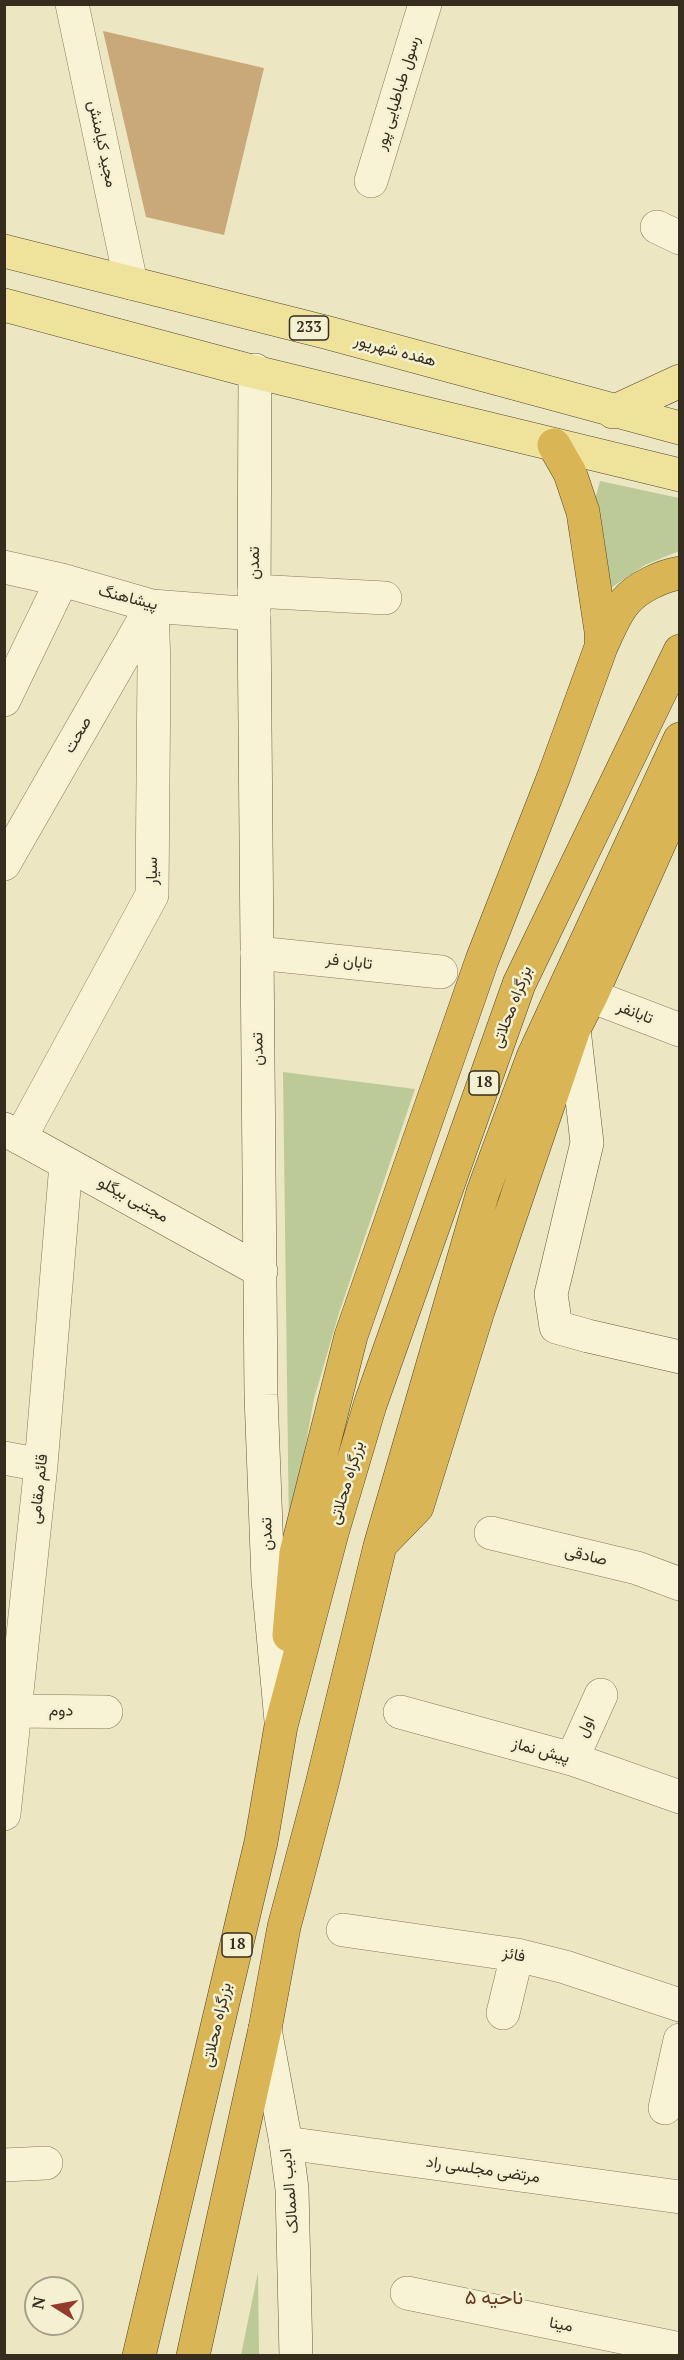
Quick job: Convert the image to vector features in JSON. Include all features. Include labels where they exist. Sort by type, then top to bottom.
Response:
[{"type":"highway","points":[[554,445],[570,473],[583,512],[601,632],[601,647]]},
{"type":"highway","points":[[281,1726],[296,1553],[351,1336],[482,960],[554,776],[601,647],[625,601],[656,581],[680,573]]},
{"type":"highway","name":"بزرگراه محلاتی","points":[[139,2355],[261,1842],[281,1726],[332,1533],[370,1405],[519,984],[680,651]]},
{"type":"highway","name":"18","points":[[193,2355],[265,2029],[284,1927],[340,1714],[380,1546],[483,1192],[529,1068],[575,961],[680,739]]},
{"type":"highway","points":[[380,1546],[417,1508],[465,1352],[574,1029],[680,797]]},
{"type":"main road","name":"هفده شهریور","points":[[4,251],[326,332],[680,428]]},
{"type":"main road","points":[[4,305],[680,476]]},
{"type":"main road","points":[[613,411],[680,381]]},
{"type":"street","name":"مجید کیامنش","points":[[72,4],[131,283]]},
{"type":"street","name":"رسول طباطبایی پور","points":[[371,181],[425,4]]},
{"type":"street","name":"تمدن","points":[[255,370],[254,602],[261,1395],[267,1557],[281,1726]]},
{"type":"street","name":"پیشاهنگ","points":[[4,567],[62,580],[152,606],[385,598]]},
{"type":"street","points":[[4,700],[62,580]]},
{"type":"street","name":"صحت","points":[[4,864],[152,606]]},
{"type":"street","name":"سیار","points":[[12,1134],[152,895],[154,666],[152,606]]},
{"type":"street","name":"تابان فر","points":[[257,953],[441,972]]},
{"type":"street","name":"تابانفر","points":[[591,996],[680,1030]]},
{"type":"street","points":[[574,1029],[587,1143],[551,1294],[556,1327],[680,1357]]},
{"type":"street","name":"مجتبی بیگلو","points":[[12,1134],[261,1271]]},
{"type":"street","name":"قائم مقامی","points":[[4,1814],[41,1465],[66,1164]]},
{"type":"street","points":[[4,1458],[41,1465]]},
{"type":"street","name":"صادقی","points":[[491,1533],[637,1568],[680,1584]]},
{"type":"street","name":"اول","points":[[572,1759],[601,1695]]},
{"type":"street","name":"دوم","points":[[15,1711],[106,1712]]},
{"type":"street","name":"پیش نماز","points":[[400,1712],[572,1759],[680,1797]]},
{"type":"street","name":"فائز","points":[[343,1930],[517,1955],[680,2005]]},
{"type":"street","points":[[503,2013],[517,1955]]},
{"type":"street","name":"ادیب الممالک","points":[[265,2029],[292,2189],[296,2355]]},
{"type":"street","points":[[665,2108],[680,2040]]},
{"type":"street","name":"مرتضی مجلسی راد","points":[[286,2143],[680,2197]]},
{"type":"street","points":[[4,2165],[46,2163]]},
{"type":"street","name":"مینا","points":[[407,2294],[680,2349]]},
{"type":"green space","points":[[600,481],[679,498],[679,551],[645,565],[608,590],[593,507]]},
{"type":"green space","points":[[283,1072],[415,1089],[339,1313],[314,1399],[280,1586],[289,1534]]},
{"type":"green space","points":[[258,2272],[259,2355],[241,2355]]},
{"type":"building","points":[[103,31],[264,68],[224,235],[146,217]]},
{"type":"district","name":"ناحیه ۵","points":[[494,2298]]}]
